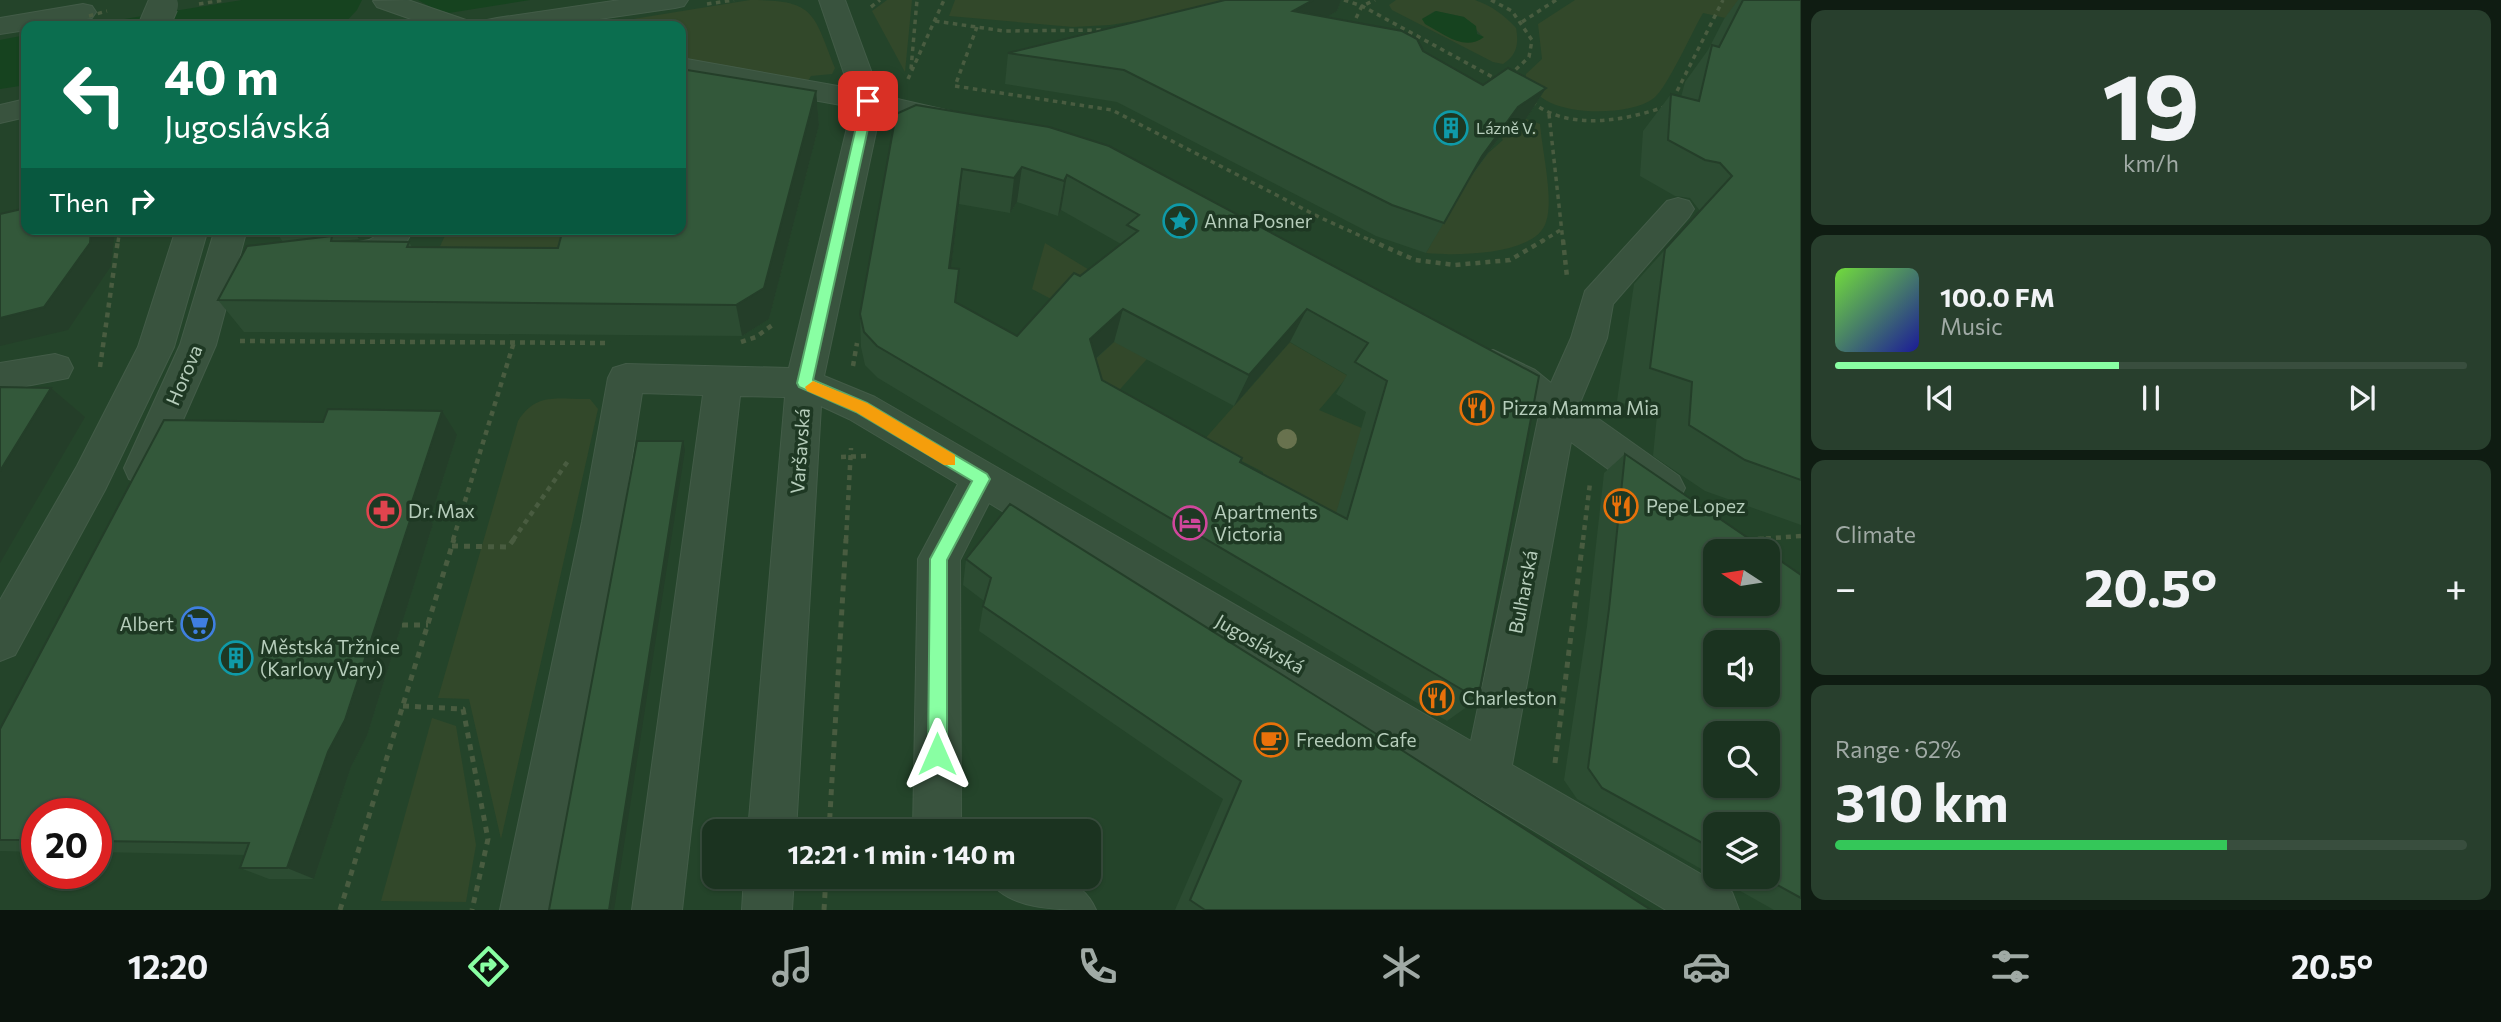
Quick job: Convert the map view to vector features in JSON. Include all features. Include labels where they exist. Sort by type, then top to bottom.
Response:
[{"type":"street","points":[[544,21],[675,0]]},
{"type":"street","points":[[832,0],[868,101]]},
{"type":"street","points":[[382,7],[438,21]]},
{"type":"street","points":[[36,21],[93,13]]},
{"type":"street","points":[[0,26],[21,23]]},
{"type":"street","points":[[686,68],[868,101],[979,126]]},
{"type":"street","name":"Varšavská","points":[[773,819],[804,383],[868,101]]},
{"type":"street","name":"Bulharská","points":[[1486,776],[1559,408],[1589,338],[1597,300],[1678,209]]},
{"type":"street","name":"Horova","points":[[0,641],[91,478],[206,251],[224,235]]},
{"type":"street","points":[[314,258],[377,251],[393,241],[394,235]]},
{"type":"street","name":"Horova","points":[[124,503],[150,454],[198,345],[206,251]]},
{"type":"street","points":[[1460,346],[1522,380],[1595,440],[1740,539]]},
{"type":"street","points":[[525,910],[613,454],[625,361],[728,363],[804,383]]},
{"type":"street","points":[[657,910],[728,363]]},
{"type":"street","points":[[0,377],[55,368]]},
{"type":"street","name":"Jugoslávská","points":[[804,383],[853,404],[1714,910]]},
{"type":"street","points":[[937,819],[939,559],[998,489]]},
{"type":"street","points":[[766,910],[768,889]]},
{"type":"street","points":[[1033,889],[1070,910]]},
{"type":"path","points":[[910,74],[917,0]]},
{"type":"path","points":[[911,112],[915,94],[906,86],[944,0]]},
{"type":"path","points":[[1344,0],[1362,6],[1503,82]]},
{"type":"path","points":[[1356,31],[1351,25],[1362,6],[1375,0]]},
{"type":"path","points":[[1491,0],[1512,11],[1532,40],[1529,57],[1503,82],[1491,84]]},
{"type":"path","points":[[1522,22],[1556,0]]},
{"type":"path","points":[[1531,101],[1549,114],[1615,118],[1647,113],[1671,104],[1723,0]]},
{"type":"path","points":[[93,13],[118,5]]},
{"type":"path","points":[[935,21],[1032,32],[1112,30]]},
{"type":"path","points":[[977,27],[955,86],[1112,110],[1319,217],[1415,260],[1455,265],[1510,260],[1562,229],[1549,114]]},
{"type":"path","points":[[104,350],[119,235]]},
{"type":"path","points":[[728,363],[782,314]]},
{"type":"path","points":[[830,819],[853,369],[859,333]]},
{"type":"path","points":[[233,341],[514,342],[625,361]]},
{"type":"path","points":[[340,910],[514,342]]},
{"type":"path","points":[[1549,813],[1595,440]]},
{"type":"path","points":[[452,546],[508,547],[570,457],[613,454]]},
{"type":"path","points":[[1756,539],[1801,536]]},
{"type":"path","points":[[402,625],[428,625]]},
{"type":"path","points":[[403,706],[463,709],[488,839],[472,910]]},
{"type":"path","points":[[824,910],[825,889]]},
{"type":"shaded area","points":[[242,0],[530,0],[398,21],[112,21]]},
{"type":"shaded area","points":[[750,0],[788,3],[809,13],[816,22],[835,68],[832,74],[811,76],[808,81],[686,61],[686,21],[621,21]]},
{"type":"shaded area","points":[[887,0],[912,0],[905,72],[872,11]]},
{"type":"shaded area","points":[[955,0],[1229,0],[1160,17],[1110,25],[1073,27],[949,16]]},
{"type":"shaded area","points":[[1396,0],[1475,0],[1497,11],[1516,28],[1516,49],[1503,64],[1493,62],[1392,10],[1389,5]],"holes":[[[1435,11],[1464,17],[1483,37],[1422,19]]]},
{"type":"shaded area","points":[[1575,0],[1793,0],[1801,35],[1703,13],[1673,71],[1654,98],[1632,108],[1618,110],[1573,109],[1545,100],[1525,81],[1526,74],[1542,59],[1538,24]]},
{"type":"shaded area","points":[[1436,11],[1464,17],[1476,26],[1477,34],[1484,37],[1469,43],[1462,42],[1425,24],[1422,19]]},
{"type":"shaded area","points":[[21,36],[21,86],[0,89],[0,40]]},
{"type":"shaded area","points":[[1526,119],[1540,124],[1547,174],[1548,212],[1546,222],[1539,233],[1527,242],[1511,248],[1474,253],[1426,253],[1476,164],[1503,140],[1501,137]]},
{"type":"shaded area","points":[[445,235],[582,235],[577,265],[425,279]]},
{"type":"shaded area","points":[[1045,243],[1178,324],[1114,396],[1090,364],[1116,333],[1032,289]]},
{"type":"shaded area","points":[[1286,340],[1348,376],[1319,410],[1364,429],[1389,567],[1262,476],[1263,472],[1203,441],[1264,372]]},
{"type":"shaded area","points":[[558,398],[590,399],[598,409],[501,839],[469,699],[438,698],[518,421],[525,411],[541,401]]},
{"type":"shaded area","points":[[432,718],[456,726],[476,845],[466,902],[381,901]]},
{"type":"pier","points":[[362,0],[418,0],[434,9],[450,13],[399,21],[347,21]]},
{"type":"building","points":[[1225,0],[1313,0],[1293,11],[1402,31],[1417,39],[1423,51],[1483,85],[1508,68],[1546,88],[1518,107],[1482,156],[1444,223],[1392,205],[1124,70],[1008,53]]},
{"type":"building","points":[[1743,0],[1801,0],[1801,480],[1745,460],[1689,425],[1692,382],[1650,368],[1665,249],[1732,176],[1720,163],[1705,160],[1668,140],[1671,94],[1699,101],[1712,45],[1719,47]]},
{"type":"building","points":[[686,70],[816,91],[764,288],[736,305],[218,300],[247,246],[332,236],[331,241],[409,242],[407,247],[558,248],[561,235],[686,235]]},
{"type":"building","points":[[916,105],[1049,127],[1109,146],[1539,376],[1478,699],[877,346],[864,332],[860,314],[896,114]],"holes":[[[1022,167],[1064,181],[1067,175],[1139,215],[1127,225],[1138,231],[1080,276],[1074,273],[1017,336],[955,302],[959,269],[949,268],[962,169],[1014,178]],[[1123,309],[1249,375],[1307,309],[1368,343],[1355,362],[1387,381],[1347,519],[1240,462],[1242,458],[1102,380],[1090,339]]]},
{"type":"building","points":[[21,209],[21,235],[91,235],[90,243],[44,307],[0,318],[0,214]]},
{"type":"building","points":[[0,387],[51,388],[0,471]]},
{"type":"building","name":"Městská Tržnice (Karlovy Vary)","points":[[328,409],[442,411],[412,502],[416,502],[345,720],[328,752],[287,868],[240,868],[249,843],[112,841],[112,798],[21,798],[21,840],[0,840],[0,729],[164,420],[323,422]]},
{"type":"building","points":[[637,441],[683,441],[609,910],[549,910]]},
{"type":"building","points":[[1625,454],[1749,539],[1703,539],[1703,616],[1780,616],[1780,560],[1801,575],[1801,898],[1780,886],[1780,812],[1703,812],[1703,843],[1602,788],[1588,768],[1609,609]]},
{"type":"building","points":[[1010,504],[1651,910],[1205,910],[1190,900],[1241,781],[983,606],[991,578],[966,559]]},
{"type":"slow traffic","points":[[813,387],[862,408],[949,460]]},
{"type":"place","name":"Lázně V.","points":[[1451,128]]},
{"type":"place","name":"Anna Posner","points":[[1180,221]]},
{"type":"place","name":"Pizza Mamma Mia","points":[[1477,408]]},
{"type":"place","name":"Pepe Lopez","points":[[1621,506]]},
{"type":"place","name":"Dr. Max","points":[[384,511]]},
{"type":"place","name":"Apartments Victoria","points":[[1190,523]]},
{"type":"place","name":"Albert","points":[[198,624]]},
{"type":"place","name":"Městská Tržnice (Karlovy Vary)","points":[[236,658]]},
{"type":"place","name":"Charleston","points":[[1437,698]]},
{"type":"place","name":"Freedom Cafe","points":[[1271,740]]},
{"type":"route","points":[[868,101],[804,383],[862,408],[982,479],[939,559],[937,754]]}]
